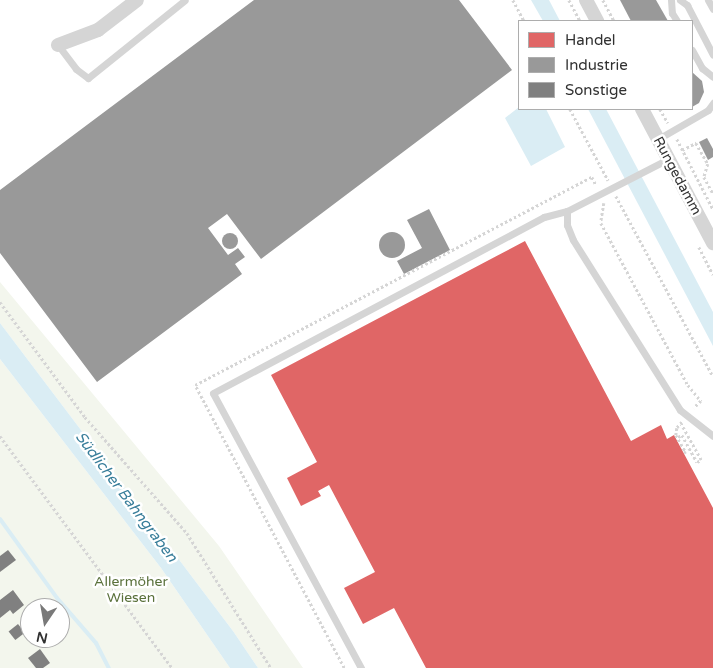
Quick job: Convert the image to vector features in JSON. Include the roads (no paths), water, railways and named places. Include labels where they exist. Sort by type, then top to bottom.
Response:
[{"type":"street","points":[[58,45],[98,30],[137,0]]},
{"type":"street","points":[[586,0],[596,20]]},
{"type":"street","name":"Rungedamm","points":[[643,110],[713,243]]},
{"type":"lane","points":[[58,45],[76,69],[88,78],[185,0]]},
{"type":"lane","points":[[671,0],[672,13],[676,20]]},
{"type":"lane","points":[[680,0],[686,5],[713,55]]},
{"type":"lane","points":[[708,0],[713,9]]},
{"type":"lane","points":[[693,52],[702,68],[713,77]]},
{"type":"lane","points":[[658,139],[693,120],[708,110],[713,103]]},
{"type":"lane","points":[[361,668],[213,393],[544,217],[567,211],[668,159]]},
{"type":"lane","points":[[567,211],[567,225],[573,240],[680,410],[713,436]]},
{"type":"water","points":[[531,0],[549,0],[559,20],[542,20]]},
{"type":"water","points":[[518,108],[518,110],[546,110],[565,147],[531,166],[505,118]]},
{"type":"water","points":[[589,110],[607,110],[713,312],[713,346]]},
{"type":"water","name":"Südlicher Bahngraben","points":[[0,323],[233,631],[258,668],[230,668],[161,568],[0,359]]},
{"type":"waterway","points":[[0,519],[57,598],[96,643],[109,668]]},
{"type":"park label","name":"Allermöher Wiesen","points":[[131,590]]}]
